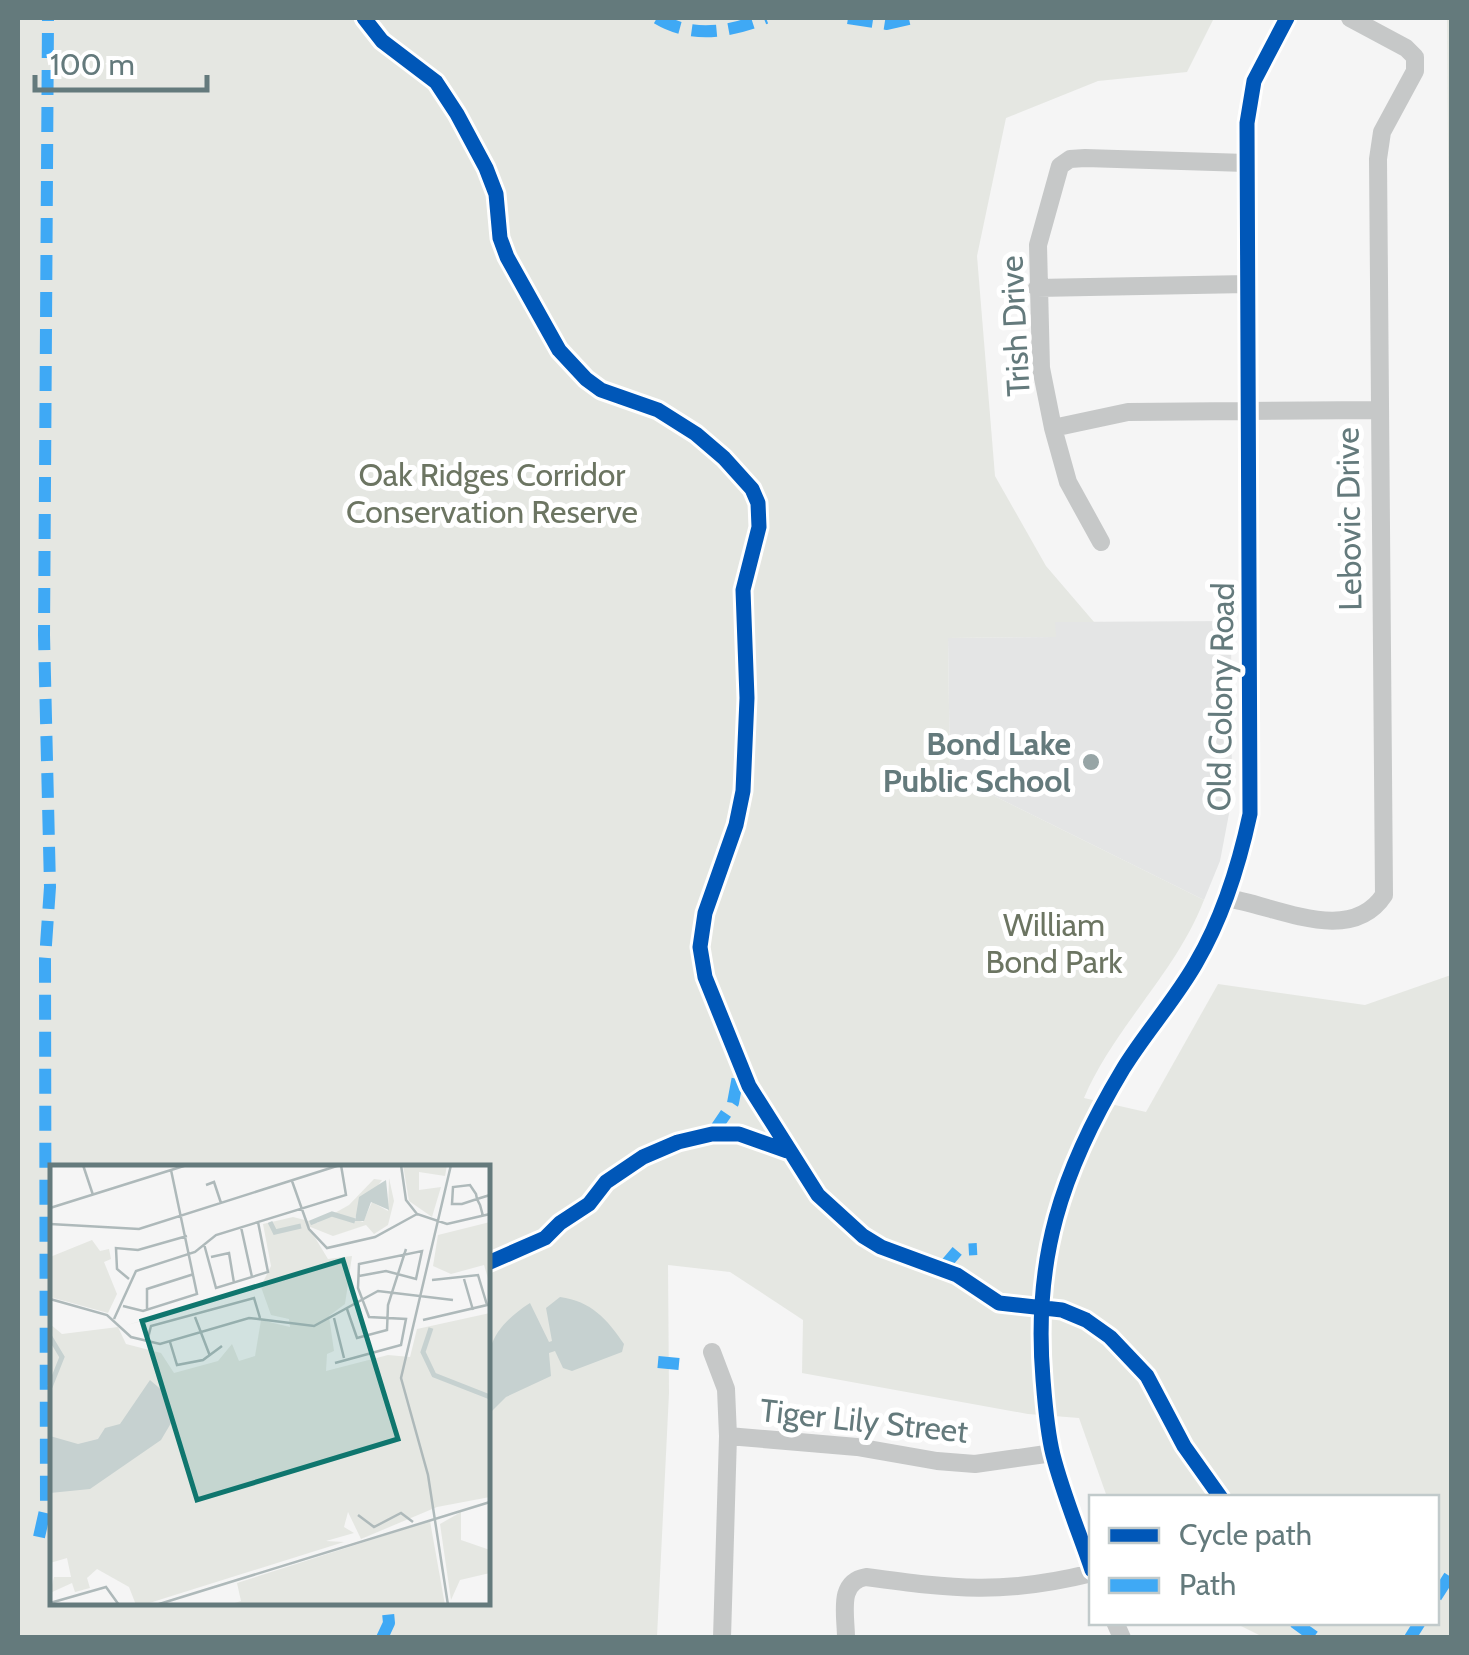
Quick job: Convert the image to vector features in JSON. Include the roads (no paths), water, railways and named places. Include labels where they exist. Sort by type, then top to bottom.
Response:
[{"type":"street","name":"Old Colony Road","points":[[1089,1562],[1052,1453],[1040,1337],[1044,1262],[1057,1210],[1094,1122],[1124,1067],[1196,964],[1226,898],[1242,853],[1250,814],[1246,163],[1254,81],[1288,18]]},
{"type":"street","name":"Lebovic Drive","points":[[1226,898],[1306,918],[1354,920],[1372,912],[1384,895],[1378,159],[1382,132],[1415,71],[1415,57],[1406,48],[1350,18]]},
{"type":"street","name":"Trish Drive","points":[[1101,542],[1068,482],[1052,428],[1041,368],[1038,245],[1060,166],[1070,159],[1246,163]]},
{"type":"street","points":[[1037,288],[1247,284]]},
{"type":"street","points":[[1052,428],[1128,412],[1378,410]]},
{"type":"street","points":[[712,1352],[726,1390],[728,1436],[722,1638]]},
{"type":"street","name":"Tiger Lily Street","points":[[728,1436],[858,1447],[975,1464],[1052,1453]]},
{"type":"street","points":[[846,1638],[845,1598],[853,1579],[866,1577],[957,1589],[1009,1589],[1089,1572]]},
{"type":"place","name":"Bond Lake Public School","points":[[1091,762]]},
{"type":"park label","name":"Oak Ridges Corridor Conservation Reserve","points":[[492,494]]},
{"type":"park label","name":"William Bond Park","points":[[1054,944]]}]
